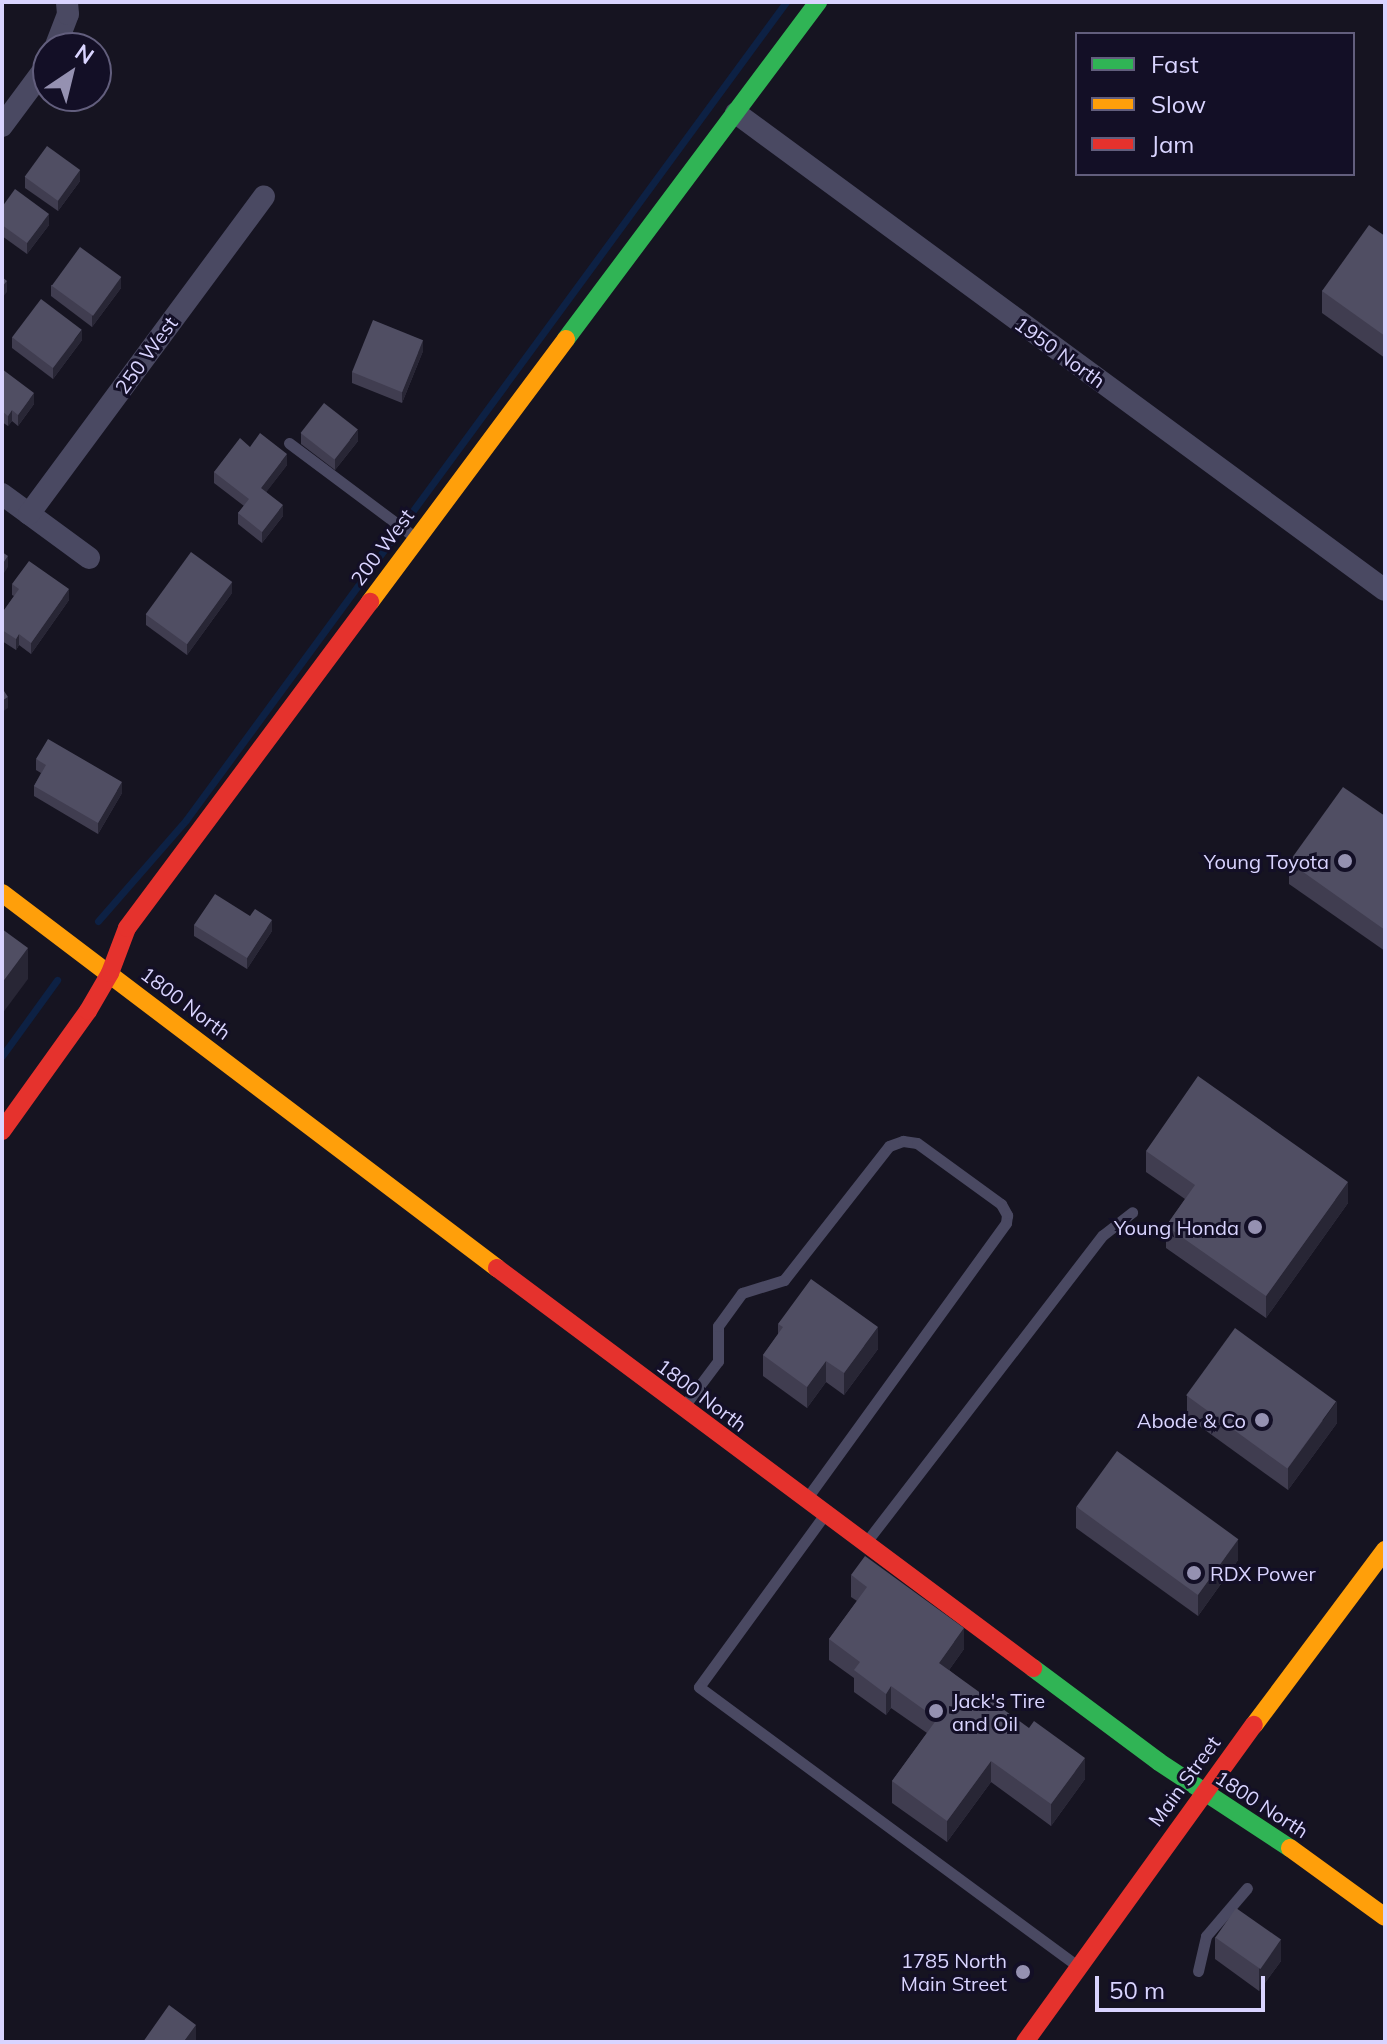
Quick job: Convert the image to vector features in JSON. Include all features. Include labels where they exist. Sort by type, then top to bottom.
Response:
[{"type":"street","points":[[61,32],[68,14],[67,2]]},
{"type":"street","name":"200 West","points":[[2,1131],[88,1011],[110,973],[127,928],[410,534],[736,113],[818,2]]},
{"type":"street","points":[[2,126],[32,86]]},
{"type":"street","name":"1950 North","points":[[736,113],[1385,590]]},
{"type":"street","name":"250 West","points":[[29,514],[264,196]]},
{"type":"street","points":[[2,494],[89,558]]},
{"type":"street","name":"1800 North","points":[[2,893],[825,1514],[1203,1792],[1255,1823],[1385,1917]]},
{"type":"street","name":"Main Street","points":[[1025,2042],[1203,1792],[1385,1550]]},
{"type":"lane","points":[[289,443],[410,534]]},
{"type":"lane","points":[[683,1408],[718,1361],[718,1326],[742,1293],[784,1280],[889,1146],[903,1141],[917,1143],[1001,1204],[1007,1215],[1006,1223],[806,1499]]},
{"type":"lane","points":[[865,1543],[1103,1235],[1132,1212]]},
{"type":"lane","points":[[825,1514],[699,1687],[1077,1966]]},
{"type":"lane","points":[[1198,1971],[1206,1936],[1247,1888]]},
{"type":"building","points":[[47,146],[80,170],[58,201],[25,177]]},
{"type":"building","points":[[15,189],[49,214],[27,243],[2,225],[2,207]]},
{"type":"building","points":[[1369,225],[1385,236],[1385,336],[1322,291]]},
{"type":"building","points":[[80,247],[121,277],[93,316],[52,286]]},
{"type":"building","points":[[41,299],[82,330],[53,368],[12,337]]},
{"type":"building","points":[[373,320],[423,340],[402,392],[352,372]]},
{"type":"building","points":[[2,369],[34,393],[18,415],[12,410],[8,416],[2,411]]},
{"type":"building","points":[[324,403],[358,429],[334,459],[301,433]]},
{"type":"building","points":[[260,433],[287,454],[261,488],[283,505],[262,532],[238,513],[249,499],[214,472],[240,438],[250,447]]},
{"type":"building","points":[[191,552],[232,582],[187,644],[146,614]]},
{"type":"building","points":[[29,561],[69,589],[31,643],[19,634],[16,639],[2,630],[2,613],[19,589],[12,584]]},
{"type":"building","points":[[48,739],[122,782],[98,823],[34,786],[46,765],[36,759]]},
{"type":"building","name":"Young Toyota","points":[[1343,787],[1385,816],[1385,930],[1289,862]]},
{"type":"building","points":[[215,894],[250,916],[255,909],[272,920],[247,958],[194,925]]},
{"type":"building","points":[[2,929],[28,948],[2,983]]},
{"type":"building","name":"Young Honda","points":[[1198,1076],[1348,1182],[1266,1296],[1166,1226],[1195,1185],[1146,1151]]},
{"type":"building","points":[[811,1279],[878,1327],[844,1373],[826,1361],[807,1387],[763,1355],[783,1327],[778,1324]]},
{"type":"building","name":"Abode & Co","points":[[1235,1328],[1336,1401],[1287,1469],[1186,1395]]},
{"type":"building","points":[[1117,1451],[1238,1539],[1198,1595],[1076,1507]]},
{"type":"building","name":"Jack's Tire and Oil","points":[[865,1556],[964,1628],[939,1663],[1029,1728],[1034,1721],[1085,1758],[1051,1804],[991,1761],[947,1821],[892,1781],[937,1719],[891,1686],[886,1694],[854,1670],[860,1662],[829,1639],[867,1587],[851,1575]]},
{"type":"building","points":[[1236,1908],[1281,1940],[1260,1969],[1215,1937]]},
{"type":"building","points":[[169,2005],[196,2025],[185,2040],[188,2042],[143,2042]]},
{"type":"waterway","points":[[98,921],[186,820],[786,2]]},
{"type":"waterway","points":[[2,1056],[57,980]]},
{"type":"traffic: fast","points":[[566,339],[818,2]]},
{"type":"traffic: fast","points":[[1033,1668],[1159,1762],[1290,1848]]},
{"type":"traffic: slow","points":[[370,602],[566,339]]},
{"type":"traffic: slow","points":[[2,893],[497,1268]]},
{"type":"traffic: slow","points":[[1254,1725],[1385,1550]]},
{"type":"traffic: slow","points":[[1290,1848],[1385,1917]]},
{"type":"traffic: jam","points":[[2,1131],[88,1011],[110,973],[127,928],[370,602]]},
{"type":"traffic: jam","points":[[497,1268],[1033,1668]]},
{"type":"traffic: jam","points":[[1025,2042],[1254,1725]]},
{"type":"place","name":"Young Toyota","points":[[1345,861]]},
{"type":"place","name":"Young Honda","points":[[1255,1227]]},
{"type":"place","name":"Abode & Co","points":[[1262,1420]]},
{"type":"place","name":"RDX Power","points":[[1194,1573]]},
{"type":"place","name":"Jack's Tire and Oil","points":[[936,1711]]},
{"type":"place","name":"1785 North Main Street","points":[[1023,1972]]}]
